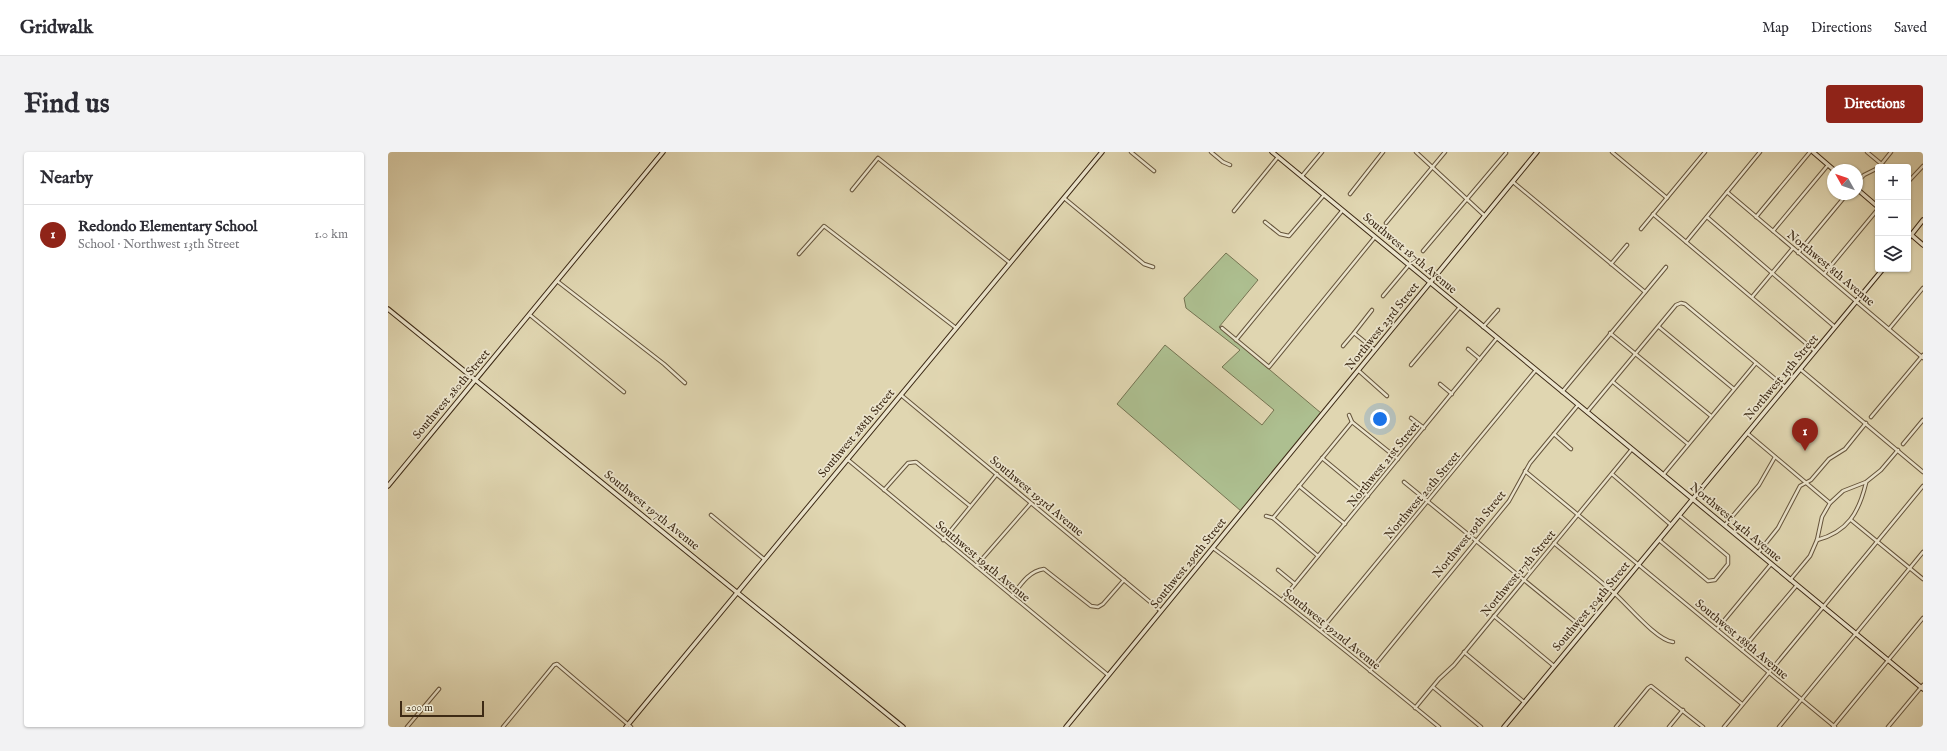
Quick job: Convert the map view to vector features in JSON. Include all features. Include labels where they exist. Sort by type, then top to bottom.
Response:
[{"type":"street","points":[[663,152],[557,281],[664,364],[685,383]]},
{"type":"street","name":"Southwest 288th Street","points":[[628,726],[764,559],[1102,152]]},
{"type":"street","points":[[1131,152],[1154,171]]},
{"type":"street","points":[[1211,152],[1223,162],[1230,165]]},
{"type":"street","name":"Southwest 187th Avenue","points":[[1272,152],[1536,370]]},
{"type":"street","points":[[1302,176],[1322,152]]},
{"type":"street","points":[[1350,194],[1382,152]]},
{"type":"street","points":[[1416,152],[1433,166],[1485,216],[1537,152]]},
{"type":"street","points":[[1386,223],[1445,152]]},
{"type":"street","points":[[1612,152],[1667,198]]},
{"type":"street","points":[[1641,229],[1705,152]]},
{"type":"street","points":[[1686,242],[1760,152]]},
{"type":"street","points":[[1756,217],[1811,152],[1827,164]]},
{"type":"street","points":[[1868,152],[1882,164],[1891,152]]},
{"type":"street","points":[[1423,251],[1468,200],[1506,153]]},
{"type":"street","points":[[1234,211],[1278,157]]},
{"type":"street","points":[[852,190],[878,158],[1010,263]]},
{"type":"street","points":[[1773,231],[1827,166]]},
{"type":"street","points":[[1911,179],[1923,166]]},
{"type":"street","points":[[1863,176],[1875,170]]},
{"type":"street","points":[[1513,182],[1644,292]]},
{"type":"street","name":"Northwest 8th Avenue","points":[[1727,192],[1922,356]]},
{"type":"street","points":[[1863,194],[1875,205]]},
{"type":"street","points":[[1265,222],[1282,235],[1287,236],[1292,234],[1324,195]]},
{"type":"street","points":[[1064,198],[1144,264],[1153,267]]},
{"type":"street","points":[[1798,253],[1842,200]]},
{"type":"street","points":[[1236,340],[1342,211]]},
{"type":"street","points":[[1824,274],[1875,212]]},
{"type":"street","points":[[1653,214],[1815,351]]},
{"type":"street","name":"Northwest 23rd Street","points":[[1325,412],[1485,216]]},
{"type":"street","points":[[1707,217],[1835,327]]},
{"type":"street","points":[[1911,233],[1923,220]]},
{"type":"street","points":[[798,254],[824,226],[956,328]]},
{"type":"street","points":[[1911,235],[1923,245]]},
{"type":"street","points":[[1222,328],[1269,368],[1375,237]]},
{"type":"street","points":[[1611,264],[1627,246]]},
{"type":"street","points":[[1752,297],[1793,248]]},
{"type":"street","points":[[1383,296],[1409,265]]},
{"type":"street","points":[[1562,392],[1666,267]]},
{"type":"street","name":"Northwest 15th Street","points":[[1693,498],[1881,272]]},
{"type":"street","name":"Southwest 280th Street","points":[[388,486],[557,281]]},
{"type":"street","points":[[1889,329],[1923,288]]},
{"type":"street","points":[[1587,412],[1676,305],[1681,303],[1685,304],[1785,387]]},
{"type":"street","points":[[1411,365],[1460,307]]},
{"type":"street","name":"Southwest 197th Avenue","points":[[388,309],[903,727]]},
{"type":"street","points":[[1343,346],[1372,310]]},
{"type":"street","points":[[1483,327],[1498,310]]},
{"type":"street","points":[[530,315],[624,392]]},
{"type":"street","points":[[1659,327],[1734,389]]},
{"type":"street","points":[[1354,333],[1375,351]]},
{"type":"street","points":[[1610,334],[1712,416]]},
{"type":"street","name":"Northwest 21st Street","points":[[1282,600],[1497,338]]},
{"type":"street","points":[[1468,350],[1480,359]]},
{"type":"street","points":[[1871,417],[1922,356]]},
{"type":"street","points":[[1663,475],[1756,363]]},
{"type":"street","points":[[1800,369],[1923,472]]},
{"type":"street","name":"Northwest 14th Avenue","points":[[1536,370],[1922,687]]},
{"type":"street","name":"Northwest 20th Street","points":[[1321,630],[1536,370]]},
{"type":"street","points":[[1359,371],[1387,396]]},
{"type":"street","points":[[1613,382],[1688,444]]},
{"type":"street","points":[[1440,384],[1452,394]]},
{"type":"street","name":"Southwest 193rd Avenue","points":[[901,394],[1162,611]]},
{"type":"street","name":"Northwest 19th Street","points":[[1370,671],[1510,501],[1525,472],[1578,405]]},
{"type":"street","name":"Southwest 296th Street","points":[[1066,727],[1325,412]]},
{"type":"street","points":[[1349,415],[1352,422],[1398,459]]},
{"type":"street","points":[[1411,418],[1424,428]]},
{"type":"street","points":[[1903,444],[1923,420]]},
{"type":"street","points":[[1273,518],[1352,422]]},
{"type":"street","points":[[1758,553],[1778,528],[1800,486],[1811,480],[1829,459],[1845,449],[1866,423]]},
{"type":"street","points":[[1747,433],[1830,503]]},
{"type":"street","points":[[1554,434],[1571,449]]},
{"type":"street","name":"Northwest 17th Street","points":[[1415,708],[1464,652],[1632,449]]},
{"type":"street","points":[[1790,580],[1810,556],[1817,540],[1822,517],[1830,503],[1843,491],[1866,482],[1881,470],[1898,450]]},
{"type":"street","points":[[1725,525],[1759,484],[1775,456]]},
{"type":"street","points":[[1322,458],[1368,496]]},
{"type":"street","name":"Southwest 194th Avenue","points":[[847,459],[1109,676]]},
{"type":"street","points":[[884,490],[908,463],[916,462],[970,506]]},
{"type":"street","name":"Southwest 188th Avenue","points":[[1525,472],[1639,564],[1834,727]]},
{"type":"street","points":[[943,540],[996,474]]},
{"type":"street","points":[[1612,474],[1670,525]]},
{"type":"street","points":[[1404,482],[1584,629]]},
{"type":"street","points":[[1817,540],[1832,535],[1851,520],[1862,502],[1866,482]]},
{"type":"street","points":[[1299,486],[1345,524]]},
{"type":"street","points":[[1724,727],[1923,486]]},
{"type":"street","name":"Southwest 304th Street","points":[[1504,727],[1693,498]]},
{"type":"street","points":[[976,566],[1031,503]]},
{"type":"street","points":[[711,515],[764,559]]},
{"type":"street","points":[[1658,540],[1708,581],[1712,581],[1728,564],[1728,556],[1679,515]]},
{"type":"street","points":[[1266,516],[1273,518],[1318,556]]},
{"type":"street","points":[[1851,520],[1923,579]]},
{"type":"street","points":[[1554,543],[1614,593],[1628,609],[1668,641],[1673,642]]},
{"type":"street","name":"Southwest 192nd Avenue","points":[[1213,548],[1242,568],[1321,630],[1439,727]]},
{"type":"street","points":[[1779,727],[1923,552]]},
{"type":"street","points":[[1717,629],[1771,564]]},
{"type":"street","points":[[1012,596],[1030,574],[1037,570],[1044,569],[1091,606],[1098,607],[1103,604],[1124,580]]},
{"type":"street","points":[[1278,570],[1295,584]]},
{"type":"street","points":[[1742,650],[1797,585]]},
{"type":"street","points":[[1494,616],[1554,666]]},
{"type":"street","points":[[1834,727],[1923,618]]},
{"type":"street","points":[[1464,652],[1524,702]]},
{"type":"street","points":[[1687,659],[1742,704]]},
{"type":"street","points":[[503,727],[554,665],[558,664],[628,726]]},
{"type":"street","points":[[1616,727],[1651,686],[1703,727]]},
{"type":"street","points":[[1433,687],[1481,727]]},
{"type":"street","points":[[1888,727],[1922,687]]},
{"type":"street","points":[[407,727],[439,689]]},
{"type":"street","points":[[1669,727],[1683,710]]},
{"type":"green space","points":[[1226,253],[1258,280],[1219,327],[1321,413],[1241,511],[1117,404],[1165,345],[1262,425],[1274,410],[1222,367],[1240,350],[1186,308],[1184,298]]},
{"type":"place","name":"Redondo Elementary School","points":[[1805,451]]}]
